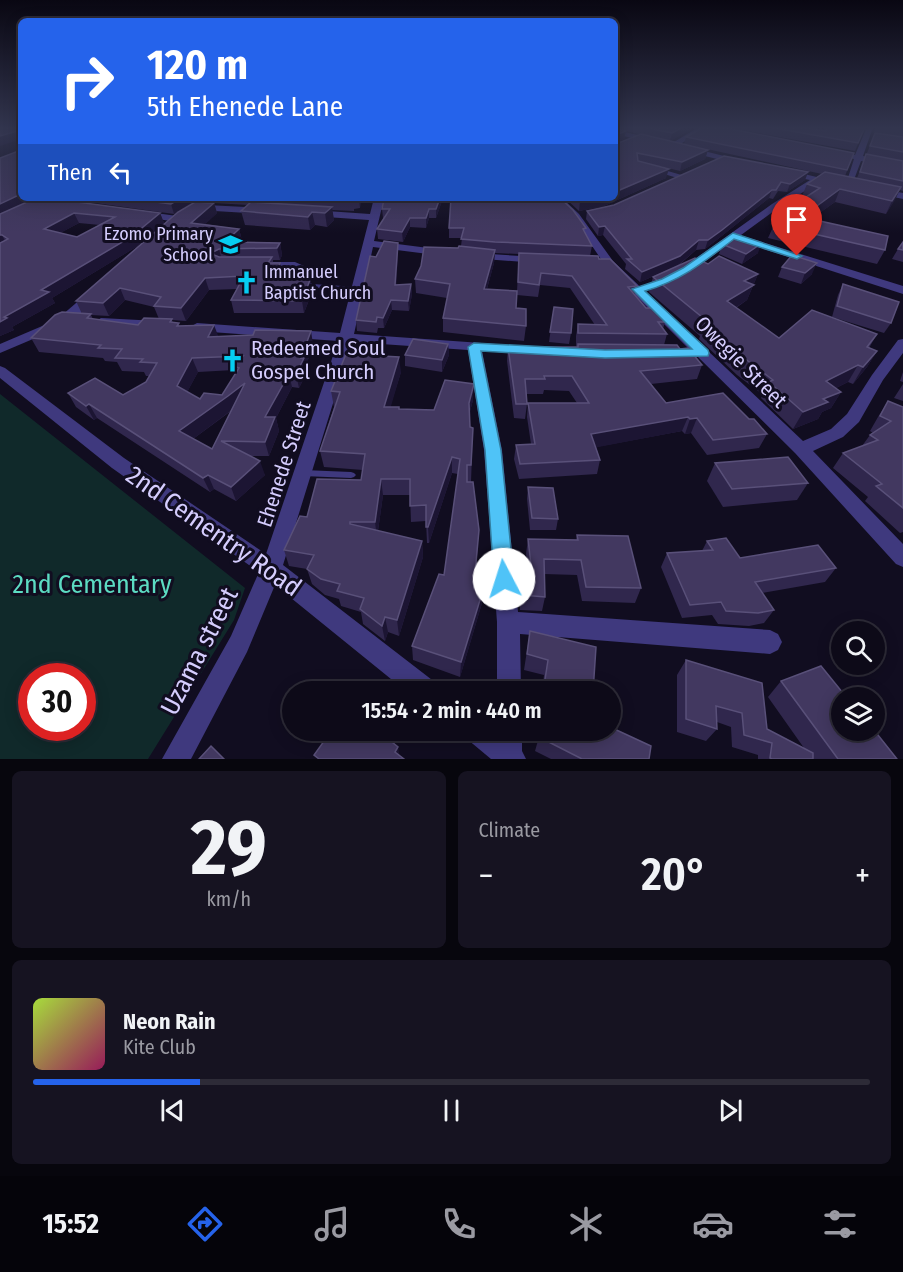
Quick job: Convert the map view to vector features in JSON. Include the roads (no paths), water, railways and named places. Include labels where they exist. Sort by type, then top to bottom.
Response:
[{"type":"street","points":[[848,185],[856,162]]},
{"type":"street","points":[[882,162],[903,166]]},
{"type":"street","points":[[640,165],[681,176]]},
{"type":"street","points":[[774,170],[859,187]]},
{"type":"street","points":[[671,181],[691,171]]},
{"type":"street","points":[[676,276],[818,179]]},
{"type":"street","points":[[870,189],[903,196]]},
{"type":"street","points":[[132,213],[172,223],[205,201]]},
{"type":"street","name":"Ehenede Street","points":[[271,568],[342,354],[378,201]]},
{"type":"street","name":"Owegie Street","points":[[561,201],[580,215],[603,263],[642,288],[703,353],[801,449],[903,558]]},
{"type":"street","points":[[198,207],[280,212]]},
{"type":"street","points":[[304,213],[375,217]]},
{"type":"street","points":[[733,236],[903,290]]},
{"type":"street","points":[[367,243],[494,258],[551,261]]},
{"type":"street","points":[[0,349],[66,320],[100,289]]},
{"type":"street","points":[[66,320],[345,336],[546,351]]},
{"type":"street","points":[[801,449],[837,433],[853,418],[877,378],[903,343]]},
{"type":"street","points":[[474,347],[493,450],[508,622],[508,681]]},
{"type":"street","points":[[660,353],[703,353]]},
{"type":"street","name":"2nd Cementry Road","points":[[0,371],[118,463],[271,568],[413,681]]},
{"type":"street","name":"Uzama street","points":[[176,759],[239,644],[271,568]]},
{"type":"street","points":[[508,622],[770,642]]},
{"type":"street","points":[[489,741],[510,758]]},
{"type":"street","points":[[509,741],[510,758]]},
{"type":"lane","points":[[264,264],[295,264],[302,267],[306,283],[310,286],[357,289]]},
{"type":"lane","points":[[303,473],[351,475]]},
{"type":"place","name":"Ezomo Primary School","points":[[231,244]]},
{"type":"place","name":"Immanuel Baptist Church","points":[[246,282]]},
{"type":"place","name":"Redeemed Soul Gospel Church","points":[[233,360]]},
{"type":"park label","name":"2nd Cementary","points":[[92,584]]}]
